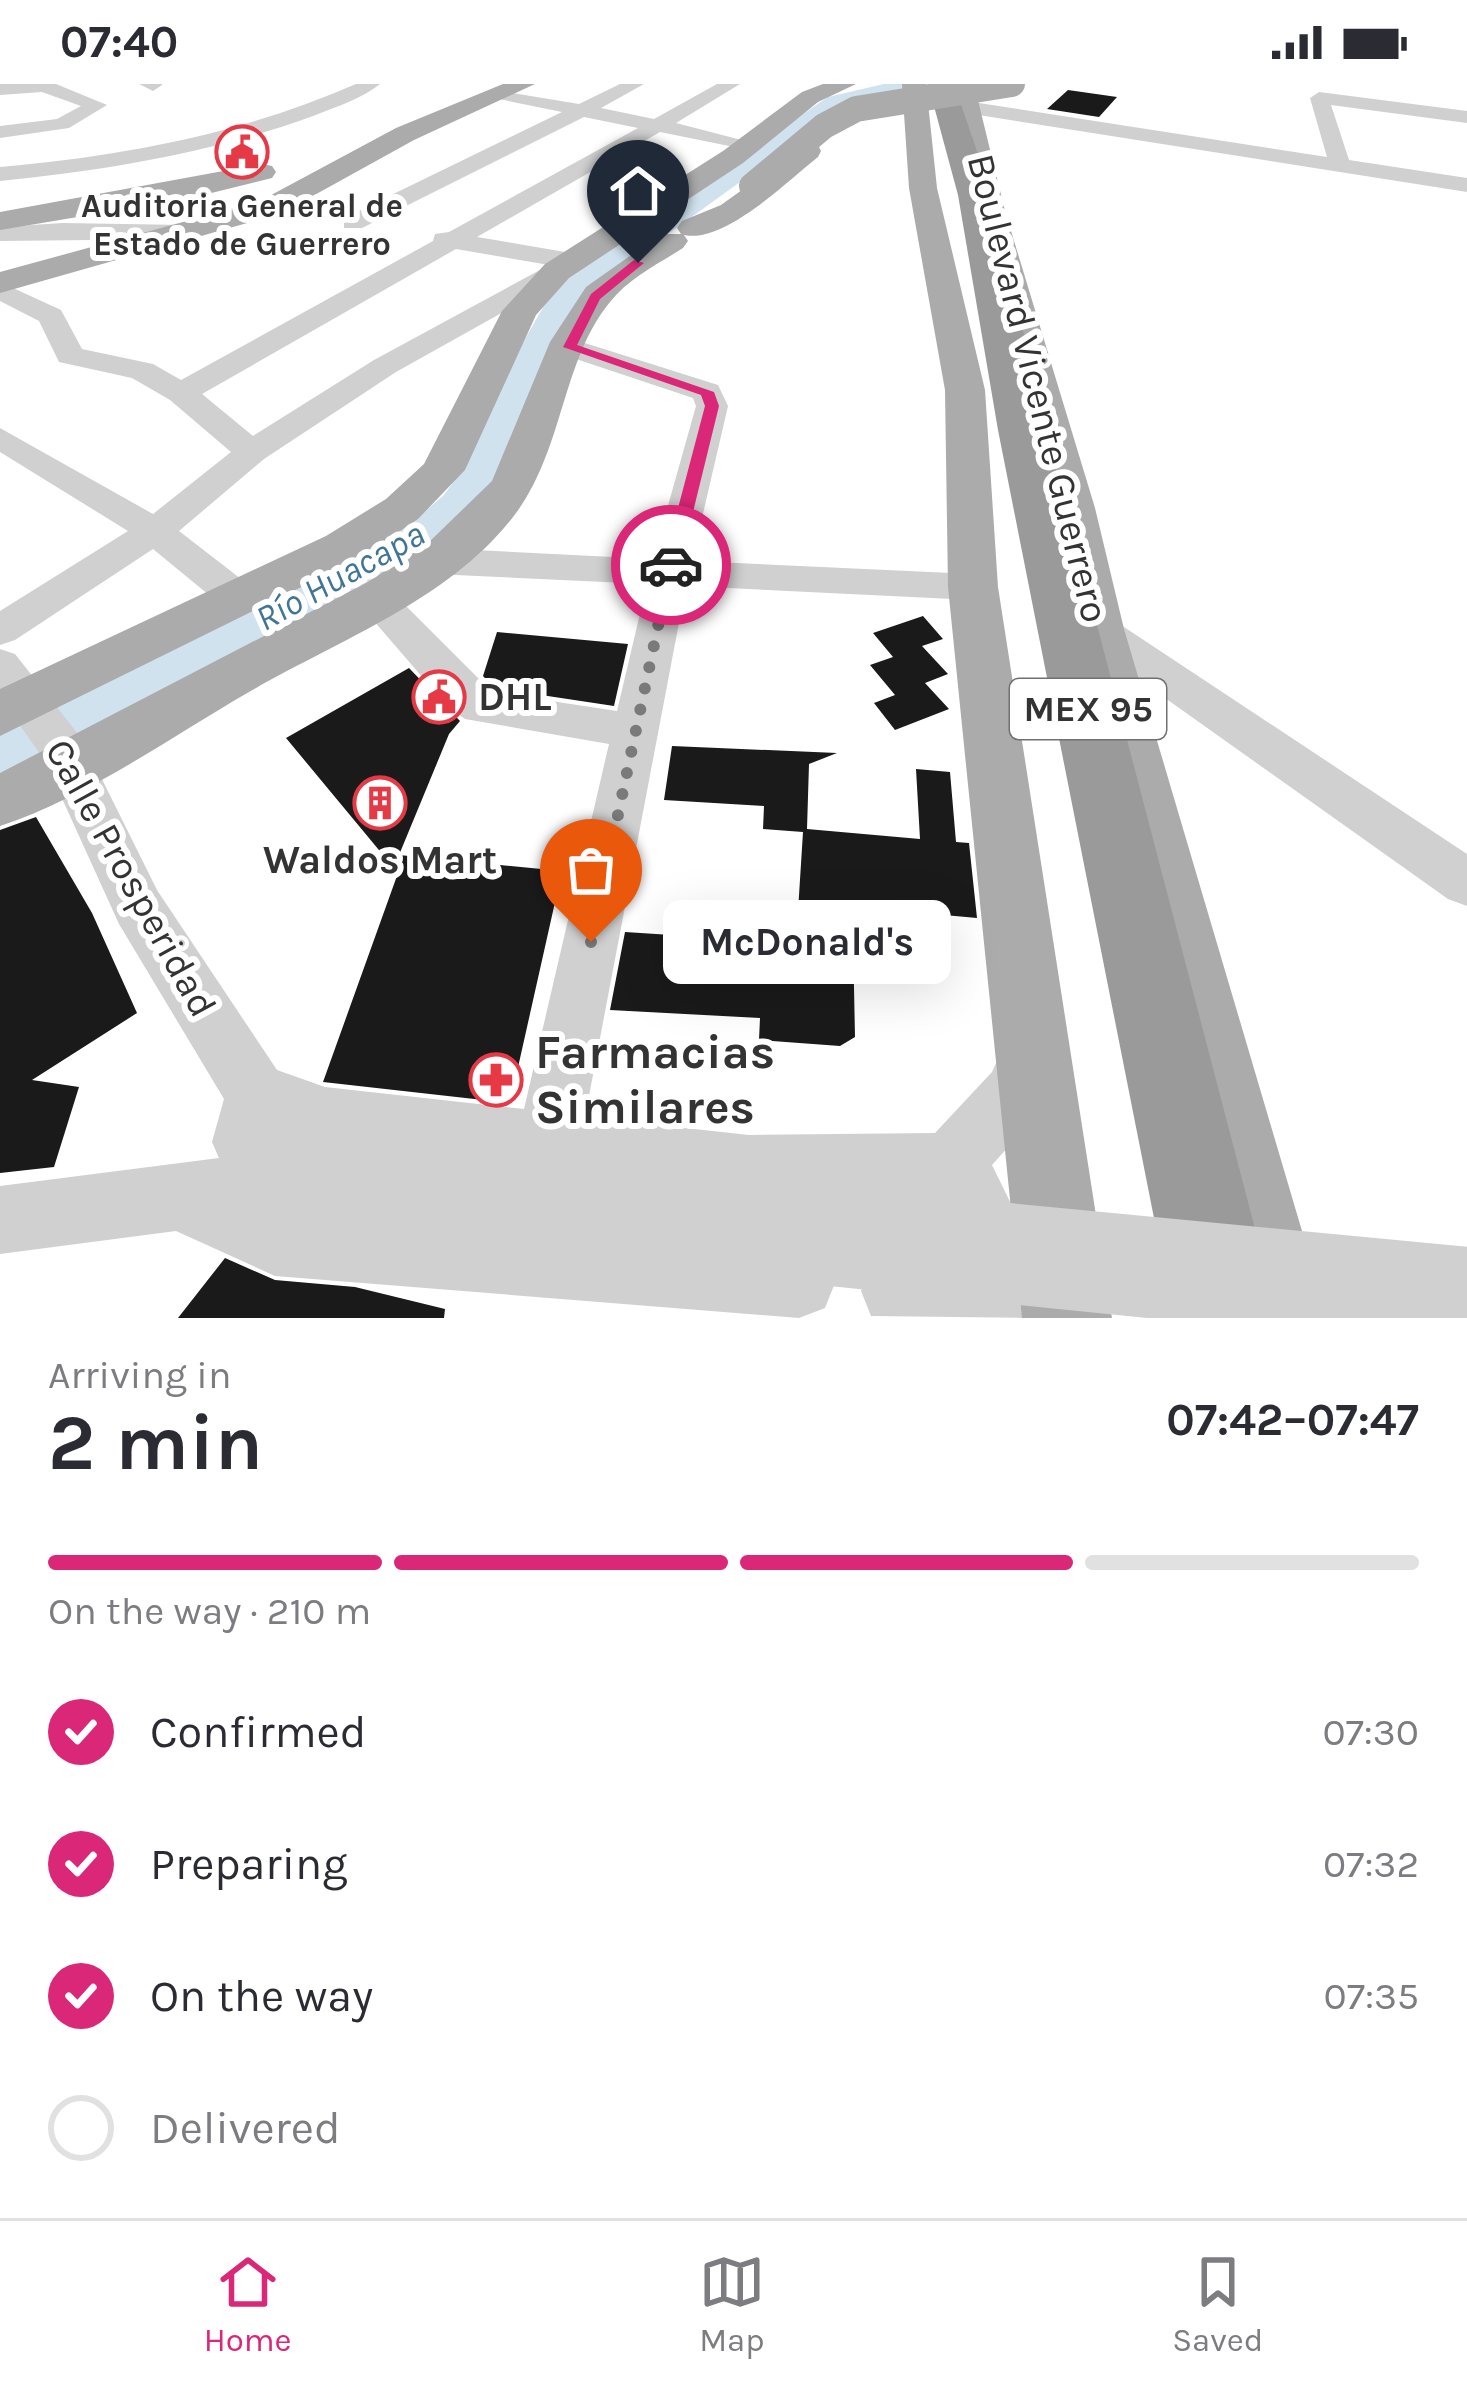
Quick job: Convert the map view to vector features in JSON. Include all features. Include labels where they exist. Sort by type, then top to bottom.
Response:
[{"type":"highway","name":"Boulevard Vicente Guerrero","points":[[949,96],[982,203],[1022,430],[1226,1318]]},
{"type":"highway","name":"Boulevard Vicente Guerrero","points":[[949,96],[959,186],[1011,463],[1180,1318]]},
{"type":"highway","points":[[965,391],[1011,463]]},
{"type":"main road","points":[[693,228],[735,164],[804,93],[825,84]]},
{"type":"main road","points":[[735,164],[810,98],[844,84]]},
{"type":"main road","points":[[286,166],[374,139],[508,87]]},
{"type":"main road","points":[[5,293],[271,207],[405,134],[508,87]]},
{"type":"main road","points":[[20,707],[376,528],[434,480],[460,442],[520,311],[564,266],[735,164],[856,109],[949,96]]},
{"type":"main road","points":[[0,801],[374,598],[469,535],[514,483],[529,457],[569,347],[595,297],[693,228],[732,212],[852,117],[892,104],[949,96]]},
{"type":"main road","name":"Boulevard Vicente Guerrero","points":[[949,96],[923,188],[965,391],[973,587],[1067,1318]]},
{"type":"main road","points":[[0,221],[124,202],[314,160],[334,164],[341,172]]},
{"type":"main road","points":[[5,293],[95,244],[124,202]]},
{"type":"main road","name":"Boulevard Vicente Guerrero","points":[[982,203],[1072,508],[1097,629],[1282,1318]]},
{"type":"main road","points":[[46,231],[79,237],[83,243],[76,253]]},
{"type":"street","points":[[74,96],[113,84]]},
{"type":"street","points":[[0,174],[166,151],[315,108],[371,84]]},
{"type":"street","points":[[564,266],[353,223],[635,84]]},
{"type":"street","points":[[181,393],[731,84]]},
{"type":"street","points":[[949,96],[1000,105],[1033,84]]},
{"type":"street","points":[[0,89],[44,86],[97,105],[66,122],[0,132]]},
{"type":"street","points":[[508,87],[656,124],[735,164]]},
{"type":"street","points":[[949,96],[1467,185]]},
{"type":"street","points":[[1340,165],[1319,98],[1467,117]]},
{"type":"street","points":[[0,120],[66,122]]},
{"type":"street","points":[[0,234],[185,232]]},
{"type":"street","points":[[0,630],[155,531],[252,452],[385,366],[564,266]]},
{"type":"street","points":[[5,293],[50,316],[70,356],[142,370],[181,393],[252,452]]},
{"type":"street","points":[[548,1145],[669,574],[712,406],[707,392],[569,347]]},
{"type":"street","points":[[0,439],[155,531],[240,599]]},
{"type":"street","points":[[434,561],[973,587]]},
{"type":"street","points":[[374,598],[481,707],[636,731]]},
{"type":"street","points":[[1097,629],[1467,883]]},
{"type":"street","name":"Calle Prosperidad","points":[[0,665],[20,707],[67,761],[138,907],[256,1094]]},
{"type":"street","points":[[950,1165],[1014,1094],[1033,1050]]},
{"type":"street","points":[[178,1198],[274,1242],[539,1259],[945,1296],[988,1309],[999,1273],[987,1213],[973,1188],[950,1165],[749,1168],[325,1118],[256,1094],[244,1142],[277,1162],[347,1188],[1467,1318]]},
{"type":"street","points":[[0,1220],[254,1185],[347,1188],[1467,1279]]},
{"type":"building","points":[[1068,90],[1117,97],[1099,117],[1047,109]]},
{"type":"building","points":[[923,616],[943,639],[922,646],[948,674],[925,683],[949,709],[895,730],[874,703],[895,695],[870,665],[893,657],[873,633]]},
{"type":"building","points":[[497,632],[628,644],[614,706],[494,688],[483,676]]},
{"type":"building","points":[[409,668],[460,721],[449,734],[399,855],[562,871],[510,1103],[323,1082],[398,873],[286,738]]},
{"type":"building","points":[[672,746],[837,753],[809,764],[807,829],[920,839],[916,769],[950,772],[956,842],[969,843],[977,918],[933,914],[934,945],[853,937],[855,1037],[840,1046],[759,1040],[760,1018],[610,1010],[625,932],[796,943],[803,832],[763,829],[764,806],[664,800]]},
{"type":"building","points":[[36,817],[92,913],[137,1013],[32,1080],[79,1087],[54,1167],[0,1173],[0,830]]},
{"type":"building","points":[[225,1258],[275,1280],[355,1287],[445,1309],[444,1318],[178,1318]]},
{"type":"waterway","name":"Río Huacapa","points":[[0,757],[359,575],[419,538],[459,504],[485,467],[569,290],[836,102],[872,92],[945,84]]},
{"type":"way so far","points":[[591,942],[671,565]]},
{"type":"place","name":"Auditoria General de Estado de Guerrero","points":[[242,152]]},
{"type":"place","name":"DHL","points":[[439,697]]},
{"type":"place","name":"Waldos Mart","points":[[380,803]]},
{"type":"place","name":"McDonald's","points":[[591,942]]},
{"type":"place","name":"Farmacias Similares","points":[[496,1080]]},
{"type":"route","points":[[638,263],[595,297],[569,347],[707,392],[712,406],[671,565]]}]
